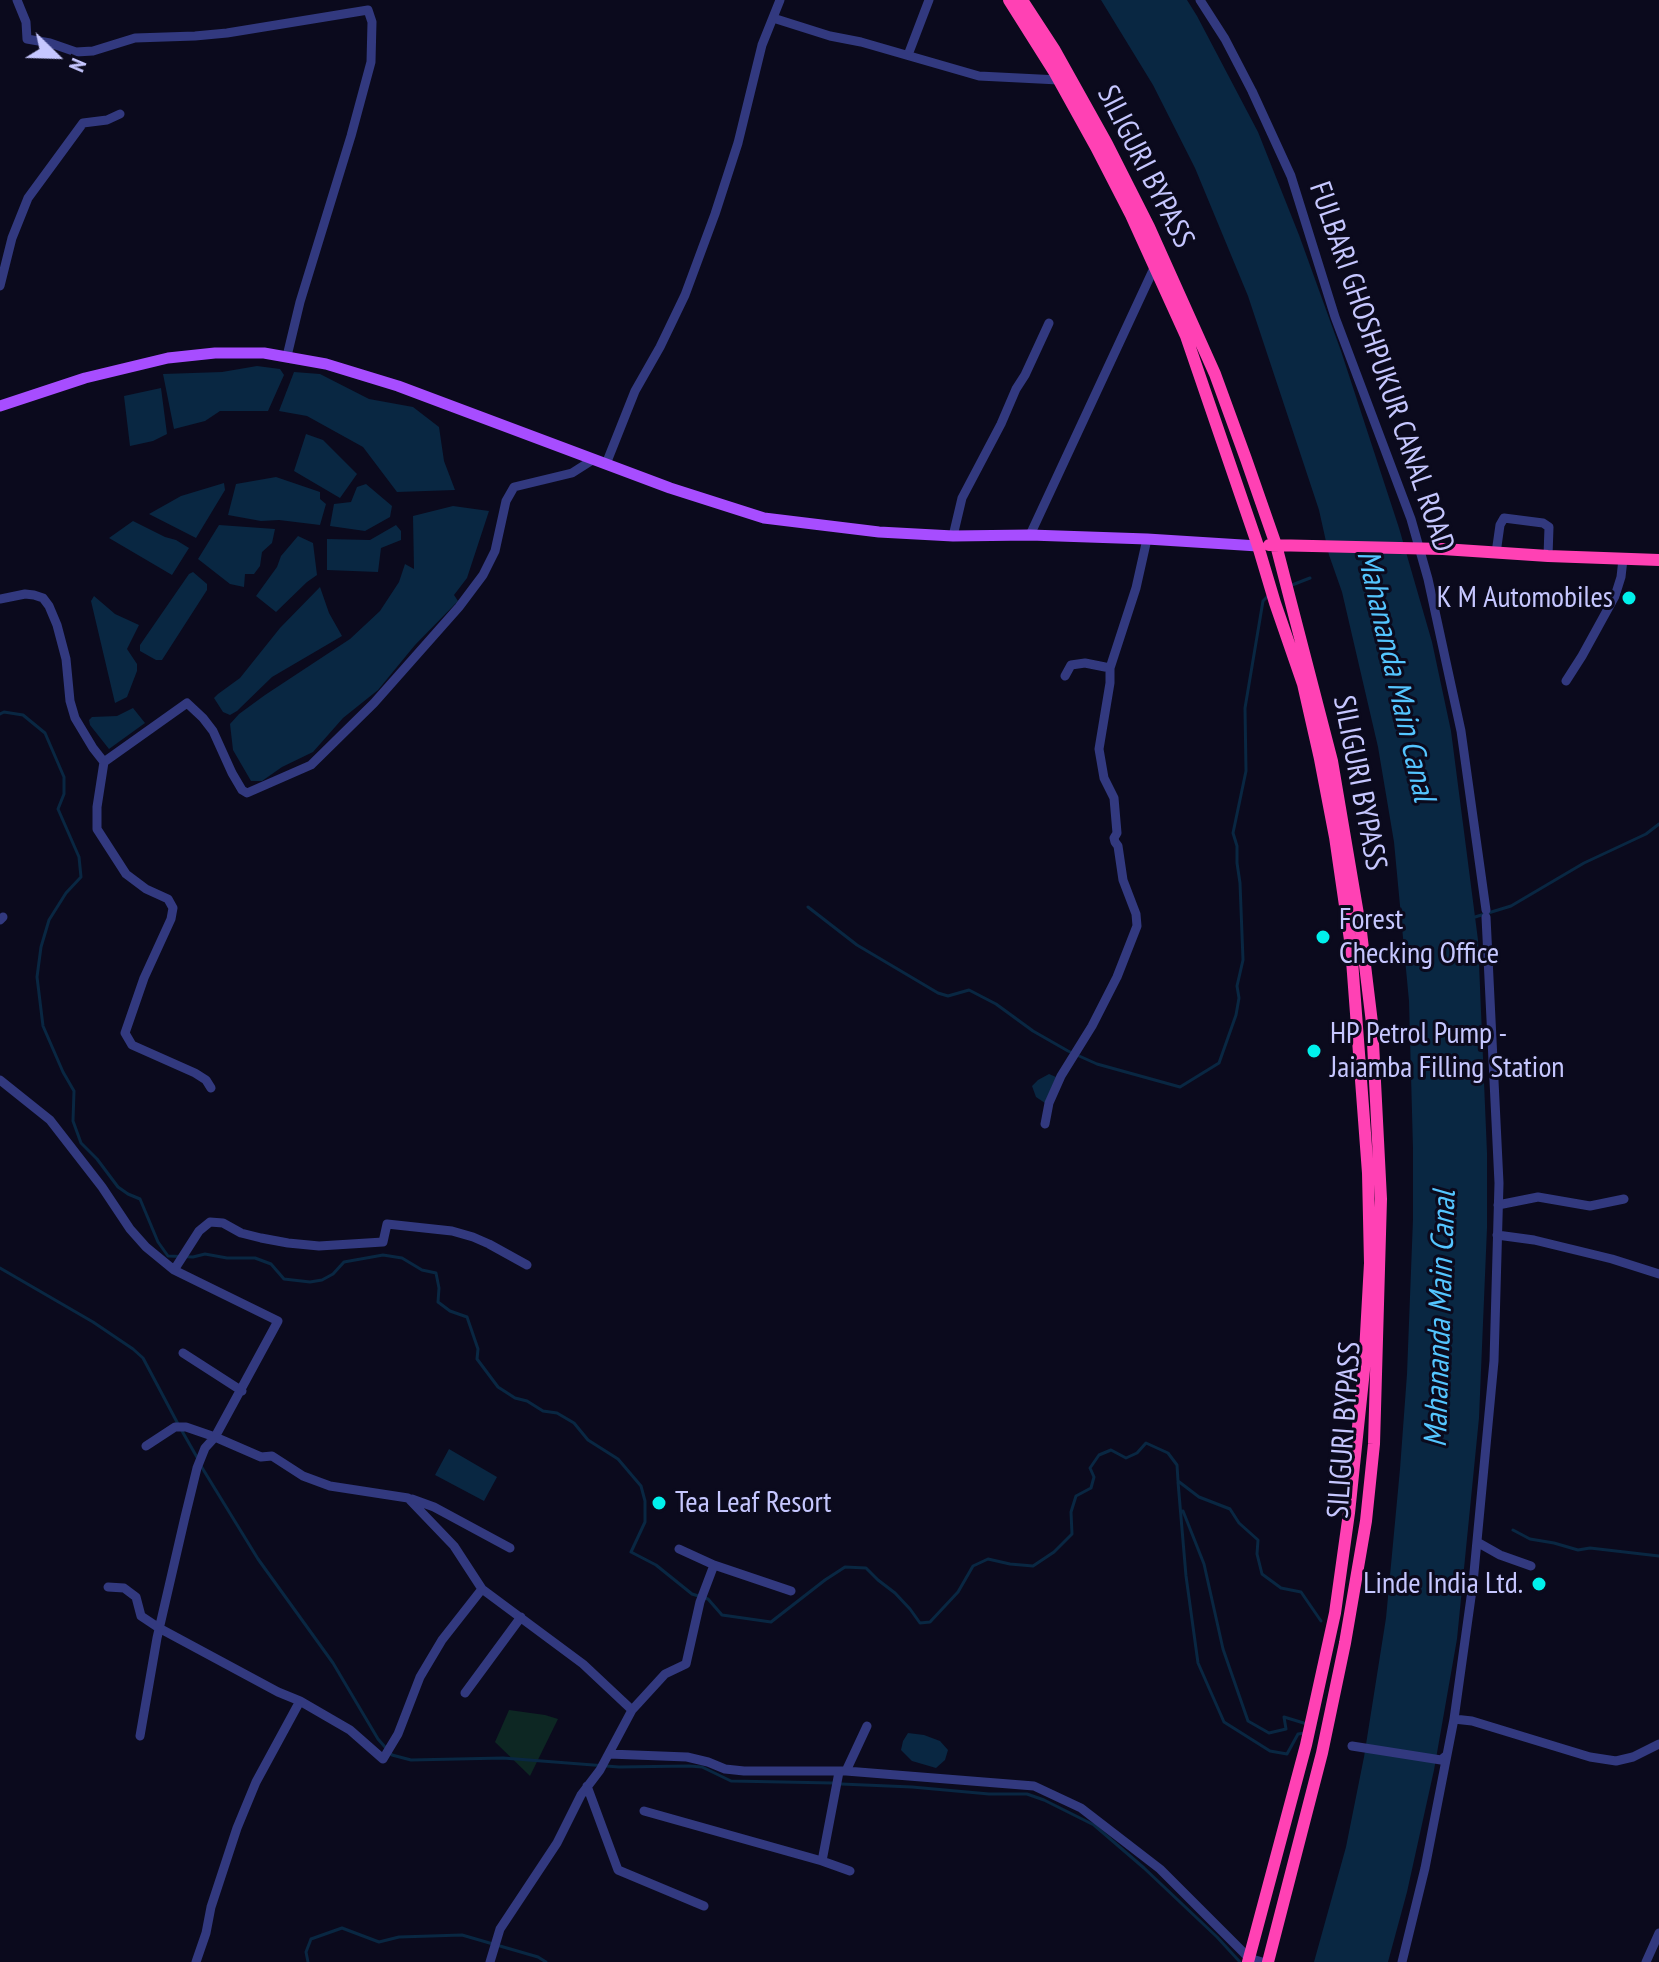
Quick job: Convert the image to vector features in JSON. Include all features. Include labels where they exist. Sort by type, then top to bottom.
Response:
[{"type":"highway","points":[[1009,0],[1059,80],[1103,160],[1186,336],[1303,684],[1335,837],[1351,947],[1368,1173],[1370,1263],[1364,1370],[1335,1613],[1313,1718],[1248,1960]]},
{"type":"highway","name":"SILIGURI BYPASS","points":[[1022,0],[1054,49],[1107,144],[1149,227],[1215,374],[1276,545],[1335,776],[1361,932],[1372,1023],[1381,1199],[1374,1444],[1366,1521],[1330,1717],[1265,1962]]},
{"type":"highway","points":[[1258,546],[1416,548],[1659,560]]},
{"type":"main road","points":[[0,406],[85,378],[168,358],[215,353],[264,353],[326,364],[398,386],[670,488],[764,518],[879,532],[1147,539],[1258,546]]},
{"type":"street","points":[[17,0],[26,22],[27,39],[76,52],[93,51],[135,38],[227,33],[368,10],[372,22],[371,62],[287,356]]},
{"type":"street","points":[[606,464],[635,391],[660,347],[689,283],[715,214],[738,143],[762,45],[780,0]]},
{"type":"street","points":[[908,55],[929,0]]},
{"type":"street","points":[[1200,1],[1212,0]]},
{"type":"street","name":"FULBARI GHOSHPUKUR CANAL ROAD","points":[[1200,1],[1225,39],[1291,176],[1335,317],[1411,519],[1416,548],[1441,635],[1461,731],[1486,913],[1498,1205],[1494,1361],[1473,1583],[1454,1719],[1425,1868],[1402,1962]]},
{"type":"street","points":[[773,18],[979,76],[1059,80]]},
{"type":"street","points":[[0,286],[12,238],[28,198],[83,123],[107,120],[120,114]]},
{"type":"street","points":[[1030,535],[1155,266]]},
{"type":"street","points":[[953,536],[962,498],[1049,323]]},
{"type":"street","points":[[211,1088],[206,1080],[195,1073],[132,1045],[125,1033],[173,908],[168,899],[146,889],[126,874],[97,829],[104,762],[187,703],[213,731],[232,773],[247,793],[311,765],[374,703],[459,607],[483,575],[495,551],[506,501],[514,487],[572,473],[594,459]]},
{"type":"street","points":[[1496,553],[1504,518],[1543,523],[1549,527],[1548,556]]},
{"type":"street","points":[[1045,1124],[1049,1103],[1061,1076],[1117,977],[1137,926],[1114,838],[1117,833],[1114,798],[1104,778],[1099,749],[1110,668],[1136,588],[1147,539]]},
{"type":"street","points":[[1566,681],[1615,596],[1623,559]]},
{"type":"street","points":[[0,599],[34,595],[43,598],[49,606],[66,659],[75,718],[104,762]]},
{"type":"street","points":[[1065,676],[1071,665],[1085,663],[1110,668]]},
{"type":"street","points":[[0,1080],[50,1120],[146,1247],[176,1267],[278,1321],[242,1391],[205,1448],[199,1463],[159,1628],[140,1736]]},
{"type":"street","points":[[1498,1205],[1538,1197],[1590,1206],[1624,1199]]},
{"type":"street","points":[[176,1267],[199,1231],[210,1222],[223,1223],[241,1233],[261,1238],[319,1246],[383,1242],[387,1224],[452,1231],[473,1237],[527,1265]]},
{"type":"street","points":[[1497,1235],[1534,1240],[1659,1274]]},
{"type":"street","points":[[183,1353],[242,1391]]},
{"type":"street","points":[[146,1446],[175,1427],[186,1427],[261,1457],[272,1456],[303,1476],[330,1486],[408,1498],[434,1507],[510,1548]]},
{"type":"street","points":[[408,1498],[454,1546],[482,1589],[583,1664],[632,1710]]},
{"type":"street","points":[[1477,1542],[1500,1555],[1531,1566]]},
{"type":"street","points":[[679,1549],[714,1565],[791,1591]]},
{"type":"street","points":[[490,1962],[500,1929],[557,1843],[632,1710],[665,1674],[686,1664],[702,1597],[714,1565]]},
{"type":"street","points":[[108,1587],[124,1588],[136,1597],[141,1616],[159,1628],[350,1730],[383,1759],[398,1734],[420,1677],[442,1640],[482,1589]]},
{"type":"street","points":[[465,1693],[521,1617]]},
{"type":"street","points":[[196,1962],[237,1828],[256,1782],[300,1701]]},
{"type":"street","points":[[1454,1719],[1472,1721],[1605,1760],[1625,1759],[1659,1744]]},
{"type":"street","points":[[822,1861],[840,1777],[867,1726]]},
{"type":"street","points":[[619,1732],[618,1743],[629,1755]]},
{"type":"street","points":[[1356,1746],[1444,1758]]},
{"type":"street","points":[[1649,1750],[1659,1756]]},
{"type":"street","points":[[608,1756],[687,1757],[725,1769],[744,1771],[776,1770],[840,1777],[1034,1786],[1081,1808],[1160,1869],[1248,1960],[1265,1962]]},
{"type":"street","points":[[587,1786],[618,1870],[704,1906]]},
{"type":"street","points":[[644,1811],[850,1871]]},
{"type":"street","points":[[1646,1962],[1659,1933]]},
{"type":"green space","points":[[509,1710],[558,1719],[530,1776],[495,1742]]},
{"type":"water","name":"Mahananda Main Canal","points":[[1101,0],[1187,0],[1258,132],[1341,351],[1399,528],[1432,642],[1451,731],[1478,940],[1487,1153],[1479,1418],[1457,1639],[1434,1770],[1388,1962],[1314,1962],[1346,1847],[1386,1618],[1407,1374],[1413,1149],[1409,1001],[1394,842],[1378,747],[1342,592],[1329,555],[1319,510],[1248,296],[1195,168],[1153,85]]},
{"type":"water","points":[[257,366],[280,369],[284,375],[268,411],[220,411],[205,421],[174,429],[163,374],[222,372]]},
{"type":"water","points":[[294,372],[320,374],[369,399],[413,407],[439,427],[444,461],[455,490],[397,492],[363,447],[307,416],[279,411]]},
{"type":"water","points":[[161,388],[167,434],[130,446],[124,396]]},
{"type":"water","points":[[306,434],[323,440],[357,474],[340,498],[294,471]]},
{"type":"water","points":[[276,477],[320,492],[320,499],[326,504],[320,525],[228,515],[236,484]]},
{"type":"water","points":[[224,483],[225,490],[196,538],[149,514],[181,496]]},
{"type":"water","points":[[366,484],[392,506],[390,517],[365,531],[330,526],[334,504],[351,502],[357,487]]},
{"type":"water","points":[[453,506],[489,511],[467,578],[454,595],[458,601],[415,645],[378,690],[343,718],[313,752],[262,781],[251,781],[233,750],[230,724],[265,695],[350,639],[380,611],[399,582],[405,564],[414,569],[413,516]]},
{"type":"water","points":[[133,521],[189,548],[172,575],[109,538]]},
{"type":"water","points":[[219,525],[275,529],[272,543],[262,552],[260,566],[254,574],[245,574],[244,587],[230,584],[198,559]]},
{"type":"water","points":[[396,525],[401,531],[401,540],[381,548],[378,572],[327,570],[327,539],[370,540]]},
{"type":"water","points":[[298,536],[313,543],[317,575],[276,612],[256,596],[277,567],[281,556]]},
{"type":"water","points":[[193,572],[207,584],[207,590],[162,660],[156,660],[140,651],[140,645]]},
{"type":"water","points":[[320,587],[329,613],[342,636],[272,677],[237,711],[230,715],[223,712],[214,698],[240,678],[280,628]]},
{"type":"water","points":[[94,596],[115,614],[139,625],[127,649],[137,664],[137,671],[127,697],[115,703],[91,601]]},
{"type":"water","points":[[133,708],[145,723],[109,749],[89,720],[92,717],[117,716]]},
{"type":"water","points":[[1049,1074],[1056,1077],[1045,1103],[1036,1097],[1032,1086]]},
{"type":"water","points":[[449,1449],[497,1477],[484,1501],[435,1475]]},
{"type":"water","points":[[908,1733],[940,1741],[948,1750],[945,1760],[936,1768],[912,1761],[901,1750]]},
{"type":"waterway","points":[[1292,585],[1310,578]]},
{"type":"waterway","points":[[808,907],[857,945],[938,993],[948,996],[969,990],[996,1004],[1033,1031],[1097,1064],[1180,1087],[1219,1063],[1239,998],[1237,986],[1243,960],[1240,883],[1233,833],[1246,771],[1245,708],[1263,601],[1270,594]]},
{"type":"waterway","points":[[0,714],[23,715],[45,733],[64,777],[64,794],[58,809],[79,857],[81,877],[66,893],[49,920],[41,947],[37,977],[43,1026],[74,1091],[73,1121],[81,1143],[118,1187],[140,1199],[158,1242],[168,1256],[205,1254],[255,1258],[271,1264],[284,1279],[310,1282],[333,1274],[344,1262],[383,1255],[402,1258],[422,1270],[436,1273],[438,1302],[450,1311],[467,1317],[478,1349],[477,1359],[498,1387],[515,1398],[543,1411],[557,1413],[574,1423],[588,1440],[618,1459],[641,1486],[645,1522],[631,1552],[656,1565],[692,1594],[708,1599],[722,1615],[771,1622],[845,1567],[866,1568],[895,1593],[920,1623],[930,1622],[958,1592],[973,1566],[988,1559],[1033,1566],[1054,1552],[1072,1534],[1071,1512],[1076,1496],[1091,1488],[1094,1477],[1090,1468],[1099,1455],[1111,1450],[1126,1458],[1137,1453],[1146,1443],[1168,1453],[1177,1465],[1178,1481],[1199,1497],[1230,1509],[1239,1523],[1258,1540],[1257,1554],[1262,1574],[1281,1588],[1301,1592],[1321,1621]]},
{"type":"waterway","points":[[1475,917],[1511,906],[1584,863],[1646,834],[1659,824]]},
{"type":"waterway","points":[[0,1268],[133,1349],[143,1358],[178,1424]]},
{"type":"waterway","points":[[182,1431],[198,1459]]},
{"type":"waterway","points":[[201,1466],[258,1559],[333,1663],[378,1739],[392,1755],[411,1760],[503,1758],[619,1767],[689,1766],[702,1767],[731,1781],[833,1783]]},
{"type":"waterway","points":[[1178,1482],[1198,1663],[1224,1722],[1270,1751],[1287,1754],[1298,1734],[1305,1733]]},
{"type":"waterway","points":[[1183,1511],[1204,1564],[1223,1649],[1248,1721],[1269,1733],[1286,1729],[1284,1717],[1307,1724]]},
{"type":"waterway","points":[[1513,1530],[1530,1539],[1578,1550],[1590,1548],[1659,1556]]},
{"type":"waterway","points":[[841,1784],[1027,1794],[1044,1800],[1094,1825],[1144,1868],[1240,1962]]},
{"type":"waterway","points":[[308,1962],[306,1952],[311,1939],[342,1928],[379,1942],[399,1937],[462,1935],[546,1962]]},
{"type":"place","name":"K M Automobiles","points":[[1629,598]]},
{"type":"place","name":"Forest Checking Office","points":[[1323,937]]},
{"type":"place","name":"HP Petrol Pump - Jaiamba Filling Station","points":[[1314,1051]]},
{"type":"place","name":"Tea Leaf Resort","points":[[659,1503]]},
{"type":"place","name":"Linde India Ltd.","points":[[1539,1584]]}]
